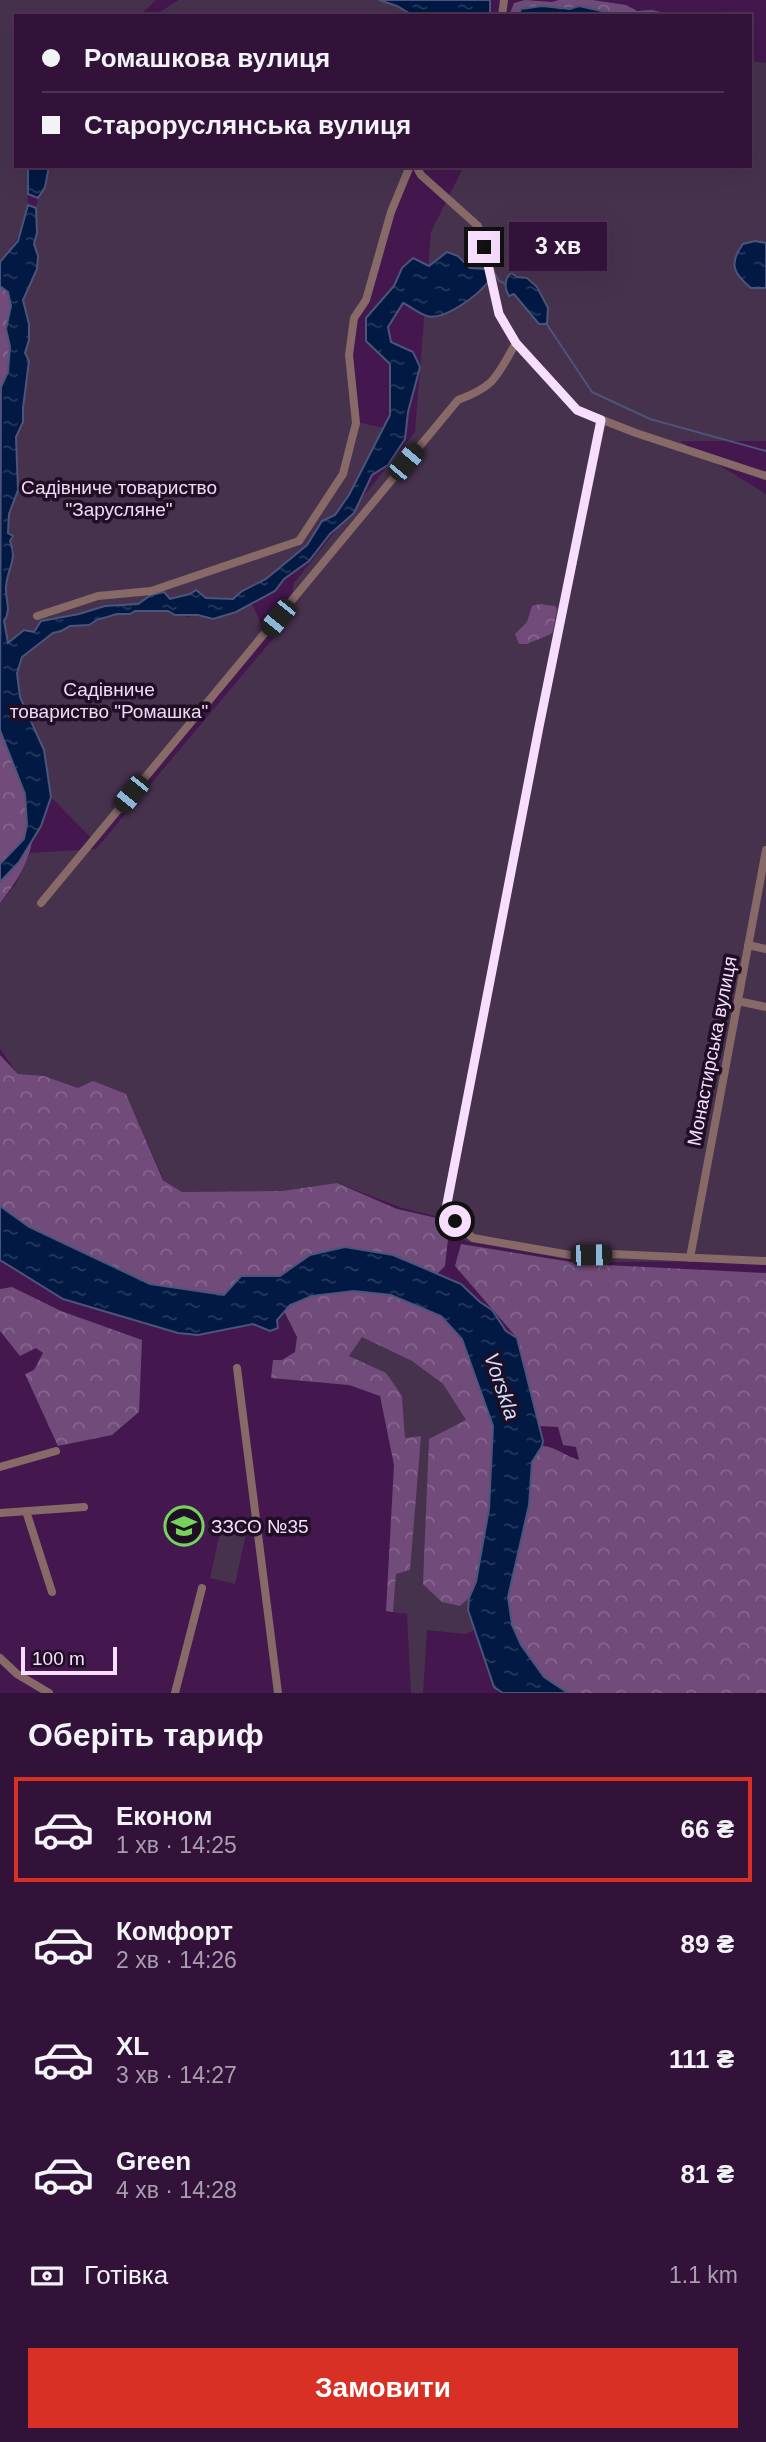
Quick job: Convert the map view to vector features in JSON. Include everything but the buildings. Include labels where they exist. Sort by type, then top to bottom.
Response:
[{"type":"street","points":[[37,616],[98,596],[151,590],[299,541],[343,474],[356,423],[349,355],[354,318],[366,300],[391,212],[409,168]]},
{"type":"street","points":[[417,168],[421,175],[478,226],[499,314],[516,343],[577,410],[766,476]]},
{"type":"street","points":[[41,903],[458,400],[476,394],[492,383],[516,343]]},
{"type":"street","points":[[601,420],[541,714],[445,1214],[473,1238],[558,1253],[766,1261]]},
{"type":"street","name":"Монастирська вулиця","points":[[690,1258],[748,945],[763,884],[766,850]]},
{"type":"street","points":[[748,945],[766,949]]},
{"type":"street","points":[[738,1001],[766,1007]]},
{"type":"street","points":[[237,1368],[278,1693]]},
{"type":"street","points":[[0,1467],[56,1451]]},
{"type":"street","points":[[0,1513],[84,1507]]},
{"type":"street","points":[[26,1511],[52,1592]]},
{"type":"street","points":[[175,1693],[202,1588]]},
{"type":"street","points":[[0,1658],[17,1674],[49,1693]]},
{"type":"green space","points":[[0,0],[156,0],[141,14],[14,14],[14,168],[28,168],[28,195],[22,228],[0,262]]},
{"type":"green space","points":[[179,0],[379,0],[411,14],[156,14]]},
{"type":"green space","points":[[525,0],[592,0],[626,5],[637,11],[652,10],[669,14],[615,14],[579,6],[570,9],[542,6],[522,9],[519,14],[510,14],[514,3]]},
{"type":"green space","points":[[752,61],[766,63],[766,441],[680,441],[766,494],[766,1261],[610,1262],[562,1258],[469,1242],[442,1229],[435,1216],[402,1208],[337,1183],[282,1191],[182,1192],[164,1180],[126,1094],[78,1088],[44,1076],[18,1074],[0,1049],[0,903],[16,884],[30,853],[96,849],[288,621],[294,583],[415,432],[431,232],[463,168],[752,168]]},
{"type":"green space","name":"Садівниче товариство \"Зарусляне\"","points":[[49,168],[409,168],[391,212],[366,300],[354,318],[349,355],[356,422],[384,428],[349,495],[334,515],[322,521],[307,545],[284,565],[233,599],[206,598],[190,594],[170,599],[151,595],[138,604],[105,606],[79,614],[50,618],[34,632],[8,644],[4,621],[8,615],[5,588],[14,551],[8,533],[9,514],[18,490],[16,437],[23,422],[29,361],[25,353],[29,340],[29,324],[23,300],[37,269],[38,256],[34,244],[37,233],[36,208],[38,198],[45,187]]},
{"type":"green space","points":[[0,286],[8,292],[11,306],[6,329],[10,346],[8,372],[1,387],[0,428]]},
{"type":"green space","name":"Садівниче товариство \"Ромашка\"","points":[[252,604],[265,633],[93,840],[51,797],[44,750],[20,697],[17,673],[22,657],[53,633],[70,626],[89,625],[117,614],[168,611],[187,617],[198,615],[213,619]]},
{"type":"green space","points":[[532,606],[555,606],[557,609],[553,631],[527,644],[519,644],[515,634],[527,622]]},
{"type":"green space","points":[[0,730],[22,785],[28,816],[23,841],[0,864]]},
{"type":"green space","points":[[32,841],[20,874],[0,903],[0,882],[19,862]]},
{"type":"green space","points":[[0,1055],[18,1074],[44,1076],[78,1088],[93,1081],[126,1094],[163,1180],[182,1192],[282,1191],[337,1183],[397,1209],[450,1221],[445,1266],[437,1274],[393,1255],[310,1255],[280,1276],[241,1276],[224,1295],[150,1284],[29,1227],[0,1206]]},
{"type":"green space","points":[[461,1244],[584,1264],[766,1273],[766,1693],[568,1693],[544,1677],[521,1645],[512,1625],[508,1597],[529,1505],[532,1462],[542,1446],[579,1460],[576,1447],[563,1445],[558,1427],[539,1426],[517,1338],[455,1266]]},
{"type":"green space","points":[[12,1287],[61,1311],[142,1340],[139,1412],[112,1435],[58,1446],[25,1374],[34,1370],[43,1353],[36,1348],[20,1356],[0,1331],[0,1289]]},
{"type":"green space","points":[[354,1291],[391,1295],[441,1316],[462,1339],[493,1426],[489,1509],[476,1582],[469,1598],[460,1606],[442,1602],[423,1584],[429,1439],[466,1420],[443,1384],[412,1361],[362,1337],[349,1356],[386,1373],[402,1396],[405,1438],[421,1436],[410,1570],[396,1574],[393,1612],[386,1611],[394,1465],[380,1396],[349,1385],[271,1378],[273,1360],[282,1360],[295,1352],[297,1337],[284,1311],[308,1298]]},
{"type":"green space","points":[[362,1336],[412,1361],[443,1384],[466,1420],[460,1606],[469,1598],[468,1610],[475,1630],[465,1634],[427,1630],[423,1693],[411,1693],[407,1614],[393,1612],[396,1574],[421,1436],[405,1438],[402,1396],[349,1356]]},
{"type":"green space","points":[[223,1519],[248,1525],[235,1584],[210,1578]]},
{"type":"water","points":[[379,0],[490,0],[490,14],[411,14]]},
{"type":"water","points":[[542,6],[570,9],[579,6],[615,14],[519,14],[521,9]]},
{"type":"water","points":[[28,168],[49,168],[45,187],[38,198],[28,194]]},
{"type":"water","points":[[28,205],[36,208],[37,233],[34,244],[38,256],[37,269],[23,300],[29,324],[29,340],[25,353],[29,361],[23,422],[16,437],[18,490],[9,514],[8,533],[13,536],[10,541],[13,554],[6,591],[8,609],[4,621],[8,643],[24,630],[34,632],[41,621],[105,606],[138,604],[151,595],[164,592],[170,599],[196,590],[206,598],[233,599],[242,591],[266,579],[307,545],[322,521],[335,515],[349,495],[390,415],[390,364],[366,341],[366,318],[394,286],[402,268],[413,258],[429,266],[447,252],[458,256],[470,268],[486,269],[489,281],[470,299],[443,314],[427,316],[403,303],[388,327],[391,342],[413,352],[420,367],[408,412],[405,439],[388,465],[372,475],[354,513],[330,534],[309,561],[284,579],[275,591],[236,612],[213,619],[198,615],[175,615],[168,611],[135,611],[97,620],[89,625],[70,626],[53,633],[22,657],[17,673],[20,697],[44,750],[51,797],[41,826],[19,862],[0,882],[0,864],[24,839],[27,824],[25,794],[0,730],[1,387],[8,372],[10,346],[6,329],[11,306],[8,292],[0,286],[0,262],[18,241]]},
{"type":"water","points":[[755,241],[766,243],[766,288],[751,288],[740,278],[735,268],[738,251],[743,244]]},
{"type":"water","points":[[511,273],[527,278],[537,287],[548,308],[547,324],[539,324],[514,294],[509,296],[506,284]]},
{"type":"water","name":"Vorskla","points":[[0,1206],[29,1227],[150,1284],[224,1295],[241,1276],[280,1276],[310,1255],[345,1247],[393,1255],[461,1284],[492,1310],[506,1331],[517,1338],[543,1441],[532,1462],[529,1505],[508,1597],[512,1625],[521,1645],[544,1677],[568,1693],[503,1693],[494,1687],[468,1610],[469,1598],[476,1582],[489,1509],[493,1426],[462,1339],[441,1316],[391,1295],[354,1291],[312,1296],[290,1305],[277,1320],[278,1328],[270,1331],[253,1324],[198,1335],[178,1333],[63,1299],[0,1260]]},
{"type":"waterway","points":[[495,274],[499,281],[506,284]]},
{"type":"waterway","points":[[546,323],[592,392],[650,419],[766,451]]},
{"type":"place","name":"ЗЗСО №35","points":[[184,1526]]},
{"type":"route","points":[[455,1221],[445,1214],[601,420],[577,410],[516,343],[499,314],[484,247]]}]
